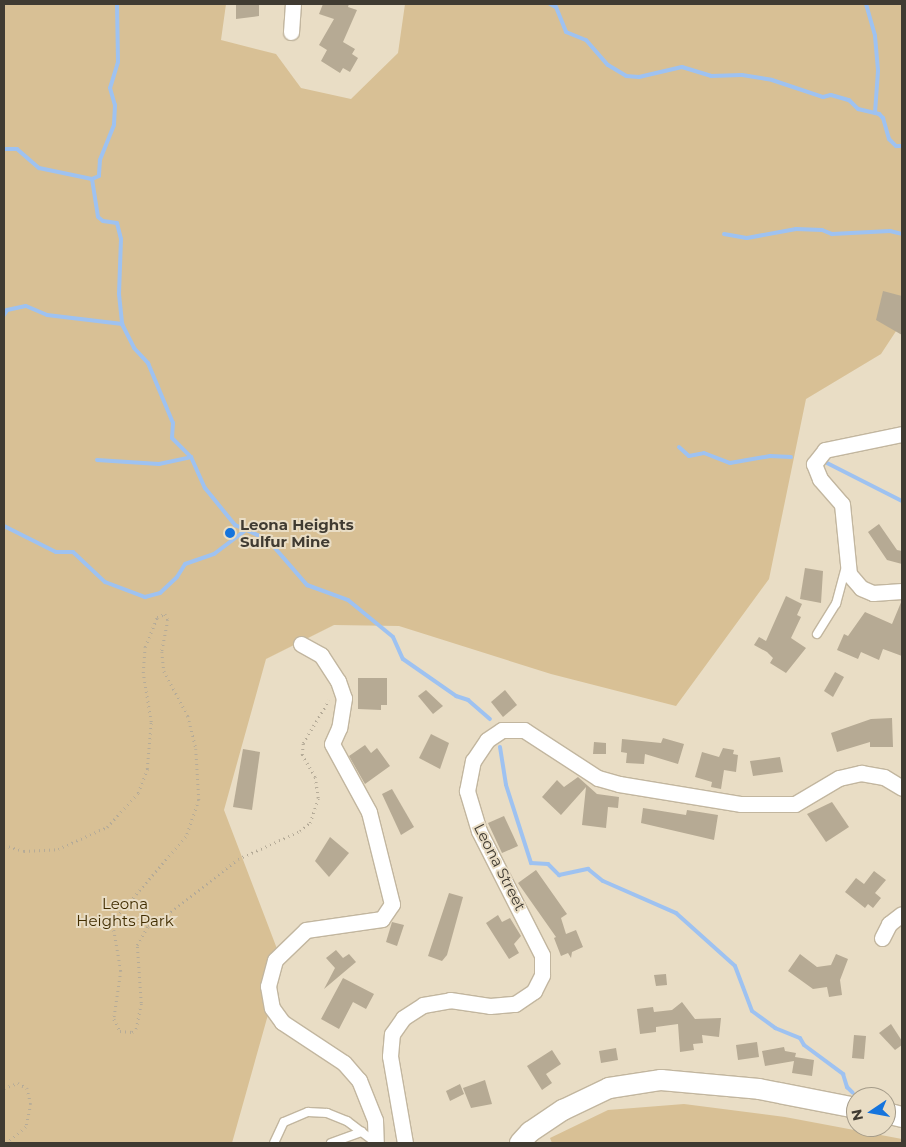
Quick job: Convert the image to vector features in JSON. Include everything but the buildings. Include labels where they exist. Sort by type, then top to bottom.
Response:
[{"type":"street","points":[[291,32],[293,4]]},
{"type":"street","points":[[902,434],[825,450],[817,456],[815,470],[842,504],[847,528],[846,567],[861,588],[873,592],[902,591]]},
{"type":"street","points":[[301,644],[322,655],[341,689],[344,710],[332,744],[369,812],[392,904],[382,919],[306,930],[275,960],[268,986],[272,1008],[282,1022],[344,1063],[359,1080],[375,1120],[376,1143]]},
{"type":"street","name":"Leona Street","points":[[405,1143],[390,1056],[392,1034],[403,1018],[423,1004],[450,1000],[490,1006],[515,1004],[534,991],[542,975],[542,955],[479,831],[467,791],[473,761],[487,740],[502,730],[524,730],[598,778],[620,784],[741,804],[795,804],[839,778],[861,773],[884,777],[902,788]]},
{"type":"street","points":[[882,938],[889,924],[902,914]]},
{"type":"street","points":[[520,1143],[530,1132],[563,1110],[609,1088],[660,1080],[759,1089],[846,1106]]},
{"type":"lane","points":[[817,634],[836,604],[846,567]]},
{"type":"lane","points":[[274,1143],[284,1122],[308,1112],[327,1113],[347,1121],[376,1143]]},
{"type":"lane","points":[[331,1143],[362,1132]]},
{"type":"path","points":[[4,845],[24,851],[58,849],[107,827],[138,794],[147,769],[151,730],[143,672],[145,647],[156,617],[165,614],[168,620],[162,652],[164,671],[188,716],[196,749],[199,800],[186,837],[117,917],[114,930],[121,971],[114,1019],[120,1031],[132,1032],[136,1029],[141,1003],[137,945],[148,926],[163,918],[238,859],[300,831],[310,823],[318,798],[314,777],[302,755],[303,743],[326,709],[328,691]]},
{"type":"path","points":[[4,1088],[18,1083],[27,1088],[31,1104],[26,1127],[7,1143]]},
{"type":"green space","name":"Leona Heights Park","points":[[4,4],[226,4],[221,40],[276,54],[301,88],[351,99],[398,53],[405,4],[902,4],[902,322],[881,354],[806,399],[769,579],[676,706],[551,674],[399,626],[334,625],[266,659],[224,810],[279,954],[271,1004],[232,1143],[4,1143]]},
{"type":"green space","points":[[684,1104],[785,1117],[846,1128],[846,1137],[891,1137],[902,1139],[902,1143],[552,1143],[550,1138],[608,1110]]},
{"type":"waterway","points":[[117,4],[118,62],[110,88],[115,105],[114,125],[100,160],[99,176],[92,179],[98,217],[103,221],[117,223],[121,239],[119,294],[122,324],[134,348],[148,363],[173,423],[172,438],[191,457],[205,488],[235,525],[268,540],[307,585],[348,600],[393,637],[403,659],[456,696],[468,700],[490,719]]},
{"type":"waterway","points":[[550,4],[556,7],[566,32],[586,40],[608,65],[626,76],[639,77],[682,67],[711,76],[742,75],[772,80],[823,97],[831,95],[849,100],[858,109],[879,114],[883,118],[889,139],[896,146],[902,146]]},
{"type":"waterway","points":[[866,4],[875,36],[878,71],[875,113]]},
{"type":"waterway","points":[[4,149],[17,149],[39,168],[92,179]]},
{"type":"waterway","points":[[724,234],[747,238],[796,229],[822,230],[832,234],[890,231],[902,234]]},
{"type":"waterway","points":[[4,315],[7,310],[26,306],[47,315],[122,324]]},
{"type":"waterway","points":[[679,447],[689,456],[704,453],[730,463],[770,456],[791,457]]},
{"type":"waterway","points":[[97,460],[159,464],[191,457]]},
{"type":"waterway","points":[[827,463],[902,501]]},
{"type":"waterway","points":[[4,526],[56,552],[73,552],[105,582],[145,597],[160,593],[177,577],[185,564],[214,554],[244,531]]},
{"type":"waterway","points":[[500,747],[506,785],[531,863],[548,864],[559,875],[588,869],[603,881],[676,913],[735,966],[752,1011],[775,1028],[800,1038],[804,1045],[843,1074],[847,1087]]},
{"type":"place","name":"Leona Heights Sulfur Mine","points":[[230,533]]}]
